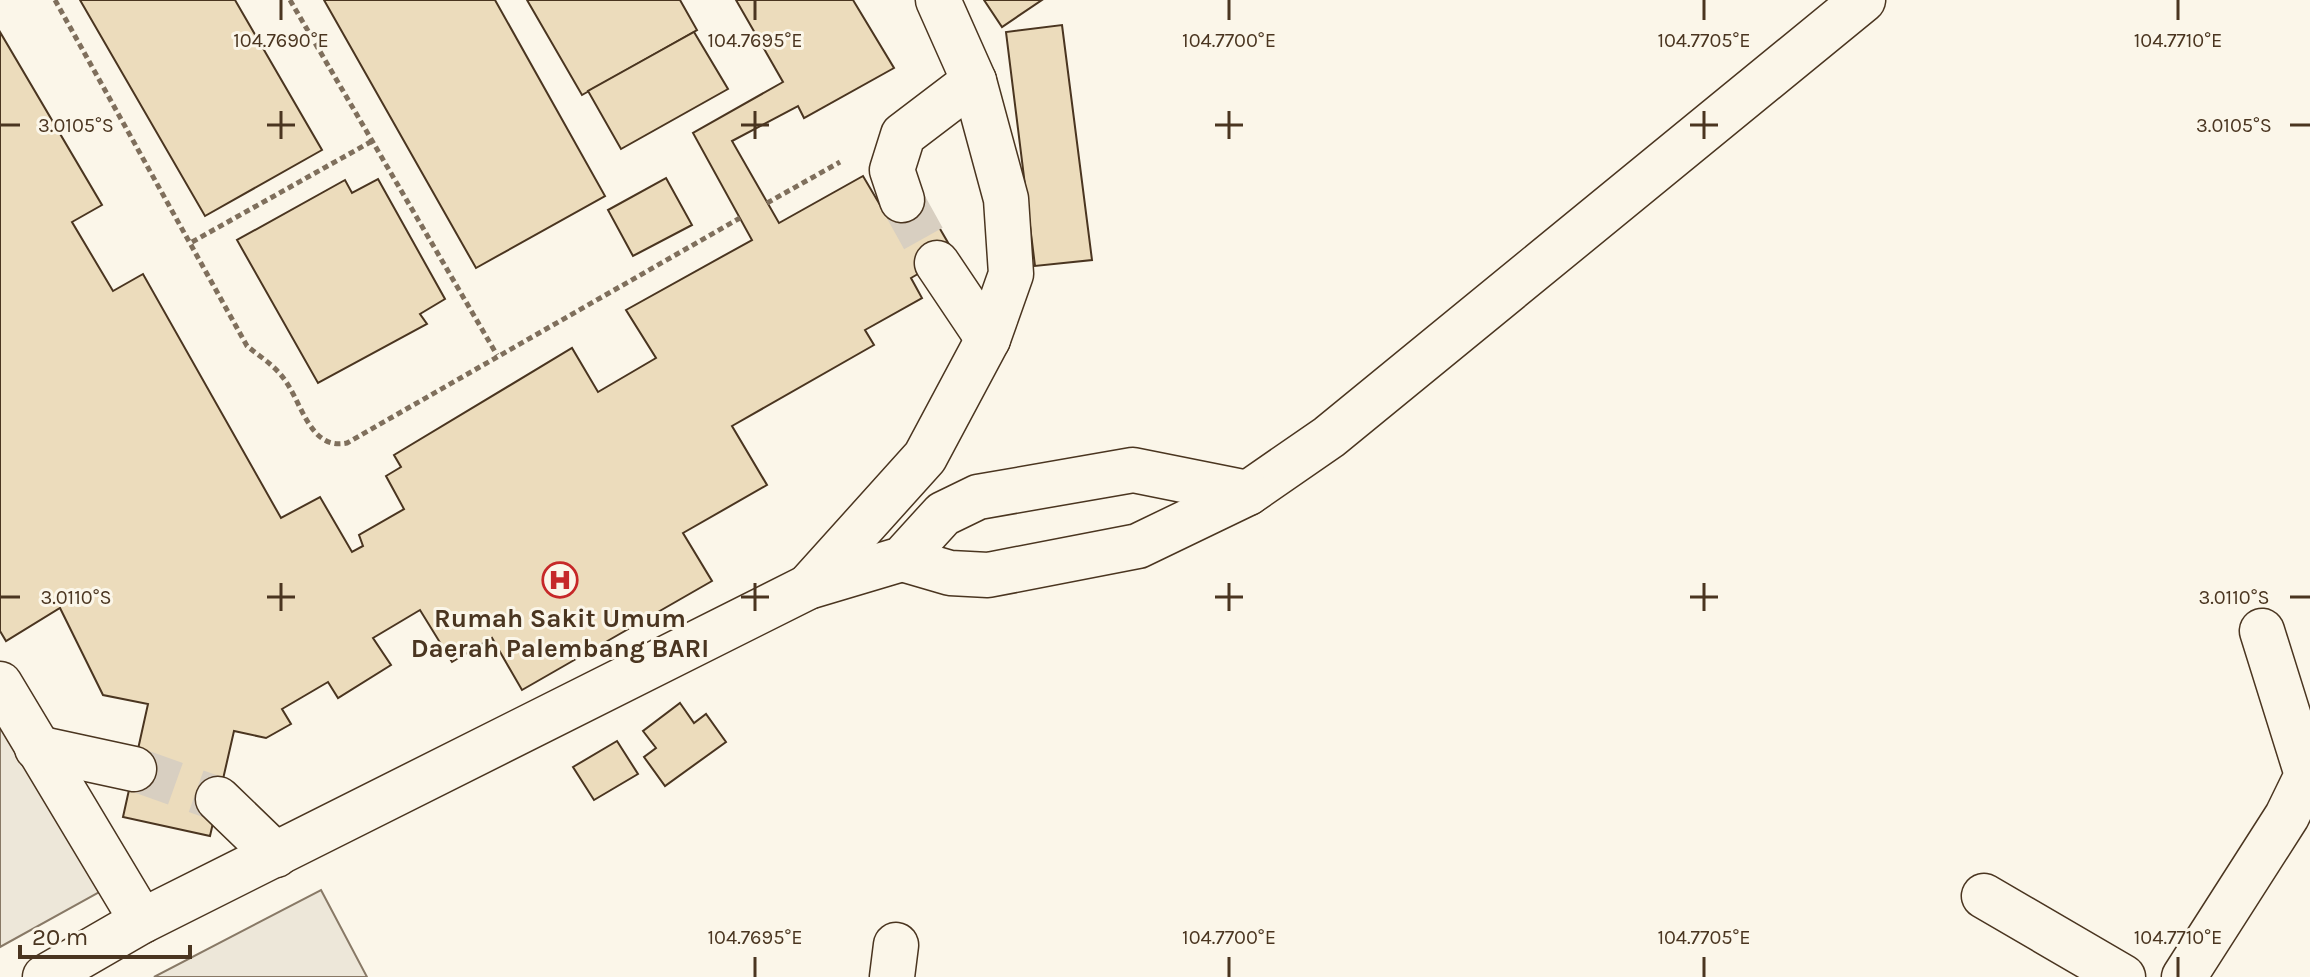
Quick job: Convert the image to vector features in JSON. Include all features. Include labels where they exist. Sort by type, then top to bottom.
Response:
[{"type":"street","points":[[808,587],[925,457],[988,339],[1011,274],[1006,199],[974,81],[938,0]]},
{"type":"street","points":[[902,559],[950,573],[1003,572],[1138,546],[1248,493],[1329,437],[1863,0]]},
{"type":"street","points":[[902,200],[892,170],[903,135],[974,81]]},
{"type":"street","points":[[937,263],[988,339]]},
{"type":"street","points":[[45,977],[142,921],[808,587],[902,559],[943,514],[978,497],[1133,470],[1248,493]]},
{"type":"street","points":[[2184,977],[2287,816],[2307,775],[2262,631]]},
{"type":"street","points":[[0,684],[142,921]]},
{"type":"street","points":[[37,748],[134,769]]},
{"type":"street","points":[[218,799],[276,855]]},
{"type":"street","points":[[1984,896],[2123,977]]},
{"type":"path","points":[[55,0],[247,346],[282,376],[320,439],[333,446],[347,443],[740,218]]},
{"type":"path","points":[[290,0],[497,355]]},
{"type":"path","points":[[767,203],[864,148],[903,135]]},
{"type":"path","points":[[192,242],[374,140]]},
{"type":"shaded area","points":[[0,714],[101,891],[0,947]]},
{"type":"shaded area","points":[[321,890],[367,977],[154,977]]},
{"type":"building","points":[[80,0],[235,0],[322,150],[205,216]]},
{"type":"building","points":[[324,0],[495,0],[605,196],[476,268]]},
{"type":"building","points":[[527,0],[680,0],[697,30],[582,95]]},
{"type":"building","points":[[736,0],[853,0],[894,68],[804,118],[798,106],[732,141],[779,223],[863,176],[883,210],[918,191],[954,253],[911,278],[922,298],[865,330],[874,345],[732,426],[767,485],[683,533],[712,581],[522,690],[492,638],[452,662],[420,610],[373,638],[391,665],[338,698],[328,682],[282,709],[291,724],[266,738],[234,731],[210,836],[123,817],[148,704],[103,695],[60,608],[6,641],[0,631],[0,32],[102,205],[72,222],[113,291],[143,274],[281,518],[320,497],[352,552],[363,546],[359,535],[404,509],[386,476],[401,467],[394,455],[572,348],[598,392],[656,358],[626,310],[752,240],[693,133],[783,82]]},
{"type":"building","points":[[984,0],[1042,0],[1002,27]]},
{"type":"building","points":[[1062,25],[1092,260],[1035,266],[1006,32]]},
{"type":"building","points":[[694,32],[728,89],[621,149],[588,91]]},
{"type":"building","points":[[666,178],[692,225],[633,256],[608,210]]},
{"type":"building","points":[[378,179],[445,299],[420,314],[427,324],[318,383],[237,240],[345,180],[352,193]]},
{"type":"building","points":[[680,703],[694,723],[706,714],[726,742],[665,786],[644,757],[656,748],[643,731]]},
{"type":"building","points":[[617,741],[638,774],[594,800],[573,767]]},
{"type":"tunnel","points":[[902,200],[937,263]]},
{"type":"tunnel","points":[[134,769],[218,799]]},
{"type":"place","name":"Rumah Sakit Umum Daerah Palembang BARI","points":[[560,580]]}]
